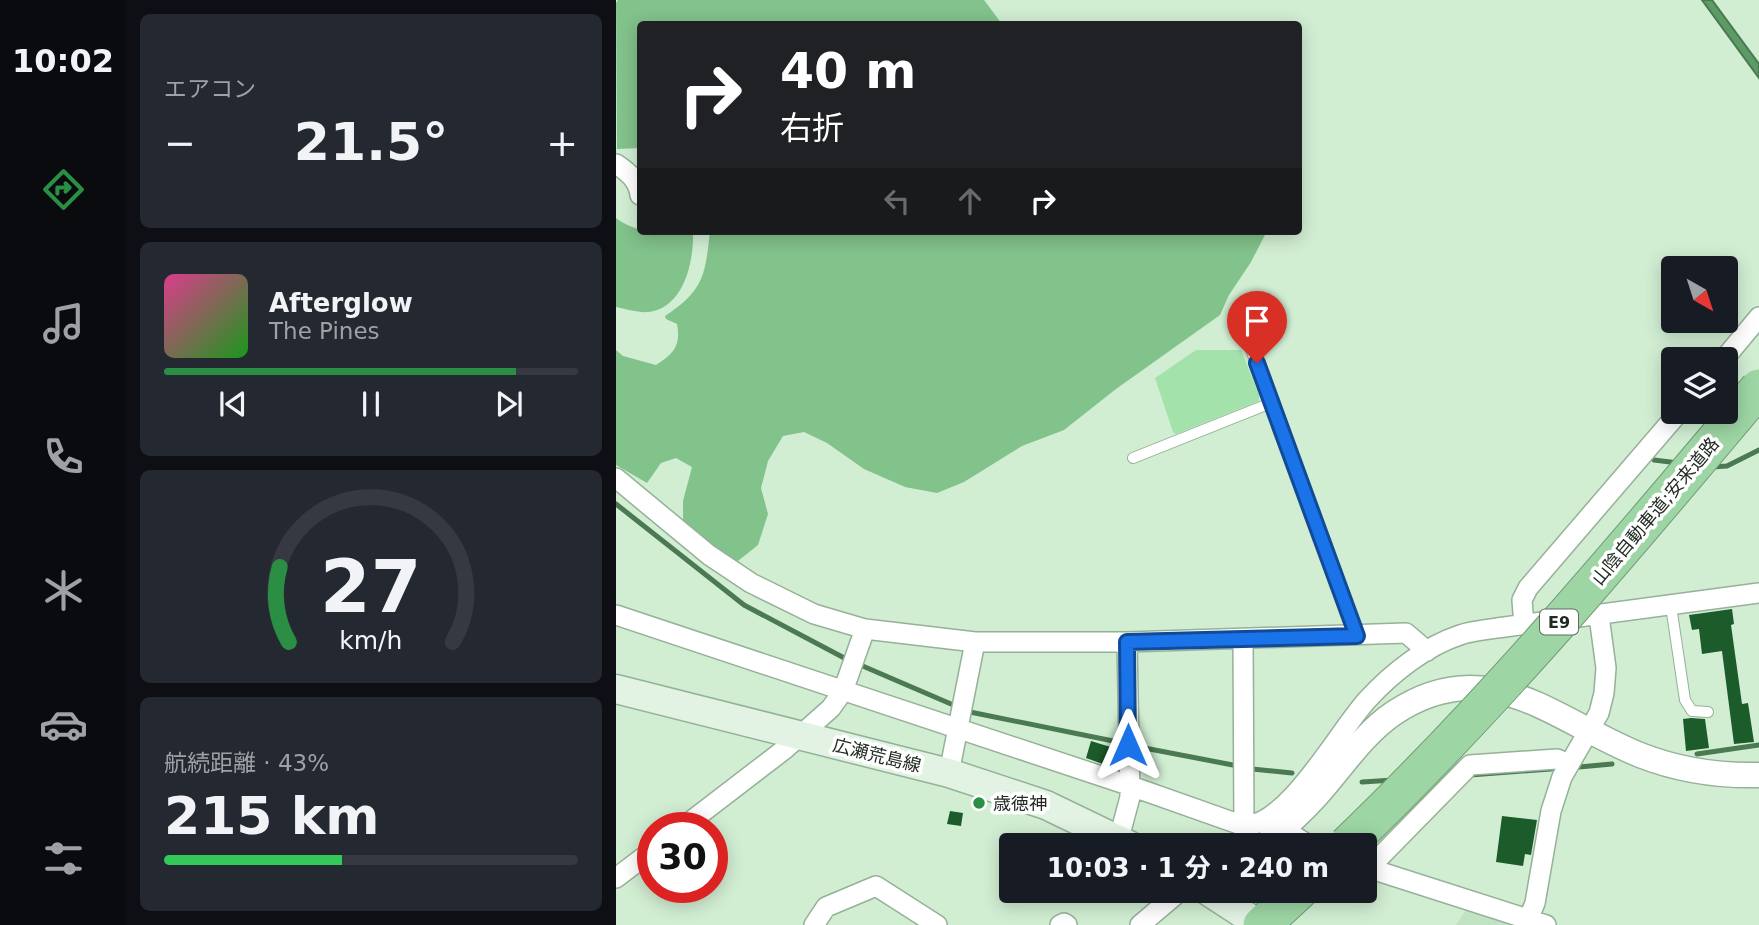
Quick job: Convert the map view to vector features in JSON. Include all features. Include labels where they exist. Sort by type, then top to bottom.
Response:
[{"type":"highway","name":"山陰自動車道;安来道路","points":[[1377,833],[1426,767],[1558,624],[1759,388]]},
{"type":"highway","name":"山陰自動車道;安来道路","points":[[1377,837],[1566,630],[1759,402]]},
{"type":"highway","points":[[1261,925],[1286,903]]},
{"type":"highway","points":[[1276,925],[1300,903]]},
{"type":"main road","name":"広瀬荒島線","points":[[616,689],[949,773],[1046,805],[1104,833]]},
{"type":"main road","points":[[1228,903],[1261,925]]},
{"type":"street","points":[[616,164],[628,172],[637,183]]},
{"type":"street","points":[[1734,347],[1759,317]]},
{"type":"street","points":[[1524,625],[1522,600],[1528,588],[1590,520],[1669,424]]},
{"type":"street","points":[[616,478],[709,555],[751,583],[814,614],[865,629],[975,642],[1127,642],[1406,633],[1427,651]]},
{"type":"street","points":[[616,615],[1244,826],[1257,826],[1306,782],[1367,700],[1404,666],[1460,635],[1759,593]]},
{"type":"street","points":[[1377,863],[1534,923],[1551,811],[1562,777],[1599,713],[1604,693],[1606,668],[1599,616]]},
{"type":"street","points":[[703,812],[801,736],[831,708],[843,691],[865,629]]},
{"type":"street","points":[[1243,639],[1244,826]]},
{"type":"street","points":[[949,773],[975,642]]},
{"type":"street","points":[[1122,833],[1130,797],[1127,642]]},
{"type":"street","points":[[1278,833],[1317,795],[1375,728],[1419,699],[1448,689],[1492,689],[1552,709],[1639,755],[1676,767],[1721,775],[1759,775]]},
{"type":"street","points":[[1377,842],[1470,765],[1557,759],[1569,764]]},
{"type":"street","points":[[616,878],[637,862]]},
{"type":"street","points":[[814,925],[826,907],[876,886],[937,925]]},
{"type":"street","points":[[1140,925],[1166,903]]},
{"type":"street","points":[[1060,925],[1067,925]]},
{"type":"lane","points":[[1249,344],[1357,636]]},
{"type":"lane","points":[[1133,458],[1272,403]]},
{"type":"lane","points":[[1671,606],[1685,700],[1692,711],[1708,712]]},
{"type":"shaded area","points":[[618,0],[984,0],[1000,21],[637,21],[637,148],[617,149]]},
{"type":"shaded area","points":[[1702,0],[1712,0],[1759,64],[1759,78]]},
{"type":"shaded area","points":[[616,218],[637,229],[637,235],[693,235],[692,255],[685,280],[671,301],[649,312],[616,307]]},
{"type":"shaded area","points":[[709,235],[1265,235],[1220,315],[1116,389],[1064,430],[1022,446],[964,482],[937,493],[905,487],[864,469],[827,443],[804,432],[783,436],[768,461],[761,488],[768,514],[758,545],[738,561],[710,548],[683,522],[683,501],[692,467],[676,458],[661,463],[647,483],[616,465],[616,350],[623,356],[656,365],[672,353],[678,338],[677,324],[665,316],[695,290],[706,260]]},
{"type":"shaded area","points":[[1196,350],[1241,350],[1259,401],[1176,434],[1173,432],[1155,378]]},
{"type":"shaded area","points":[[1467,908],[1519,925],[1456,925]]},
{"type":"building","points":[[1732,609],[1734,624],[1731,625],[1742,704],[1748,703],[1754,742],[1734,744],[1722,651],[1702,654],[1699,629],[1692,630],[1689,615]]},
{"type":"building","points":[[1683,719],[1705,719],[1709,748],[1686,751]]},
{"type":"building","points":[[1091,741],[1117,749],[1117,769],[1086,758]]},
{"type":"building","points":[[950,811],[963,813],[961,826],[947,824]]},
{"type":"building","points":[[1502,816],[1537,820],[1531,855],[1525,854],[1523,866],[1496,862]]},
{"type":"waterway","points":[[1712,467],[1727,466],[1759,450]]},
{"type":"waterway","points":[[1654,460],[1678,463]]},
{"type":"waterway","points":[[616,504],[744,605],[850,661]]},
{"type":"waterway","points":[[858,664],[958,707]]},
{"type":"waterway","points":[[970,712],[1123,743]]},
{"type":"waterway","points":[[1697,754],[1759,745]]},
{"type":"waterway","points":[[1134,746],[1238,766]]},
{"type":"waterway","points":[[1579,767],[1612,764]]},
{"type":"waterway","points":[[1252,769],[1292,773]]},
{"type":"waterway","points":[[1470,775],[1551,769]]},
{"type":"waterway","points":[[1362,782],[1394,780]]},
{"type":"place","name":"歳徳神","points":[[979,803]]},
{"type":"route","points":[[1128,745],[1127,642],[1357,636],[1257,363]]}]
